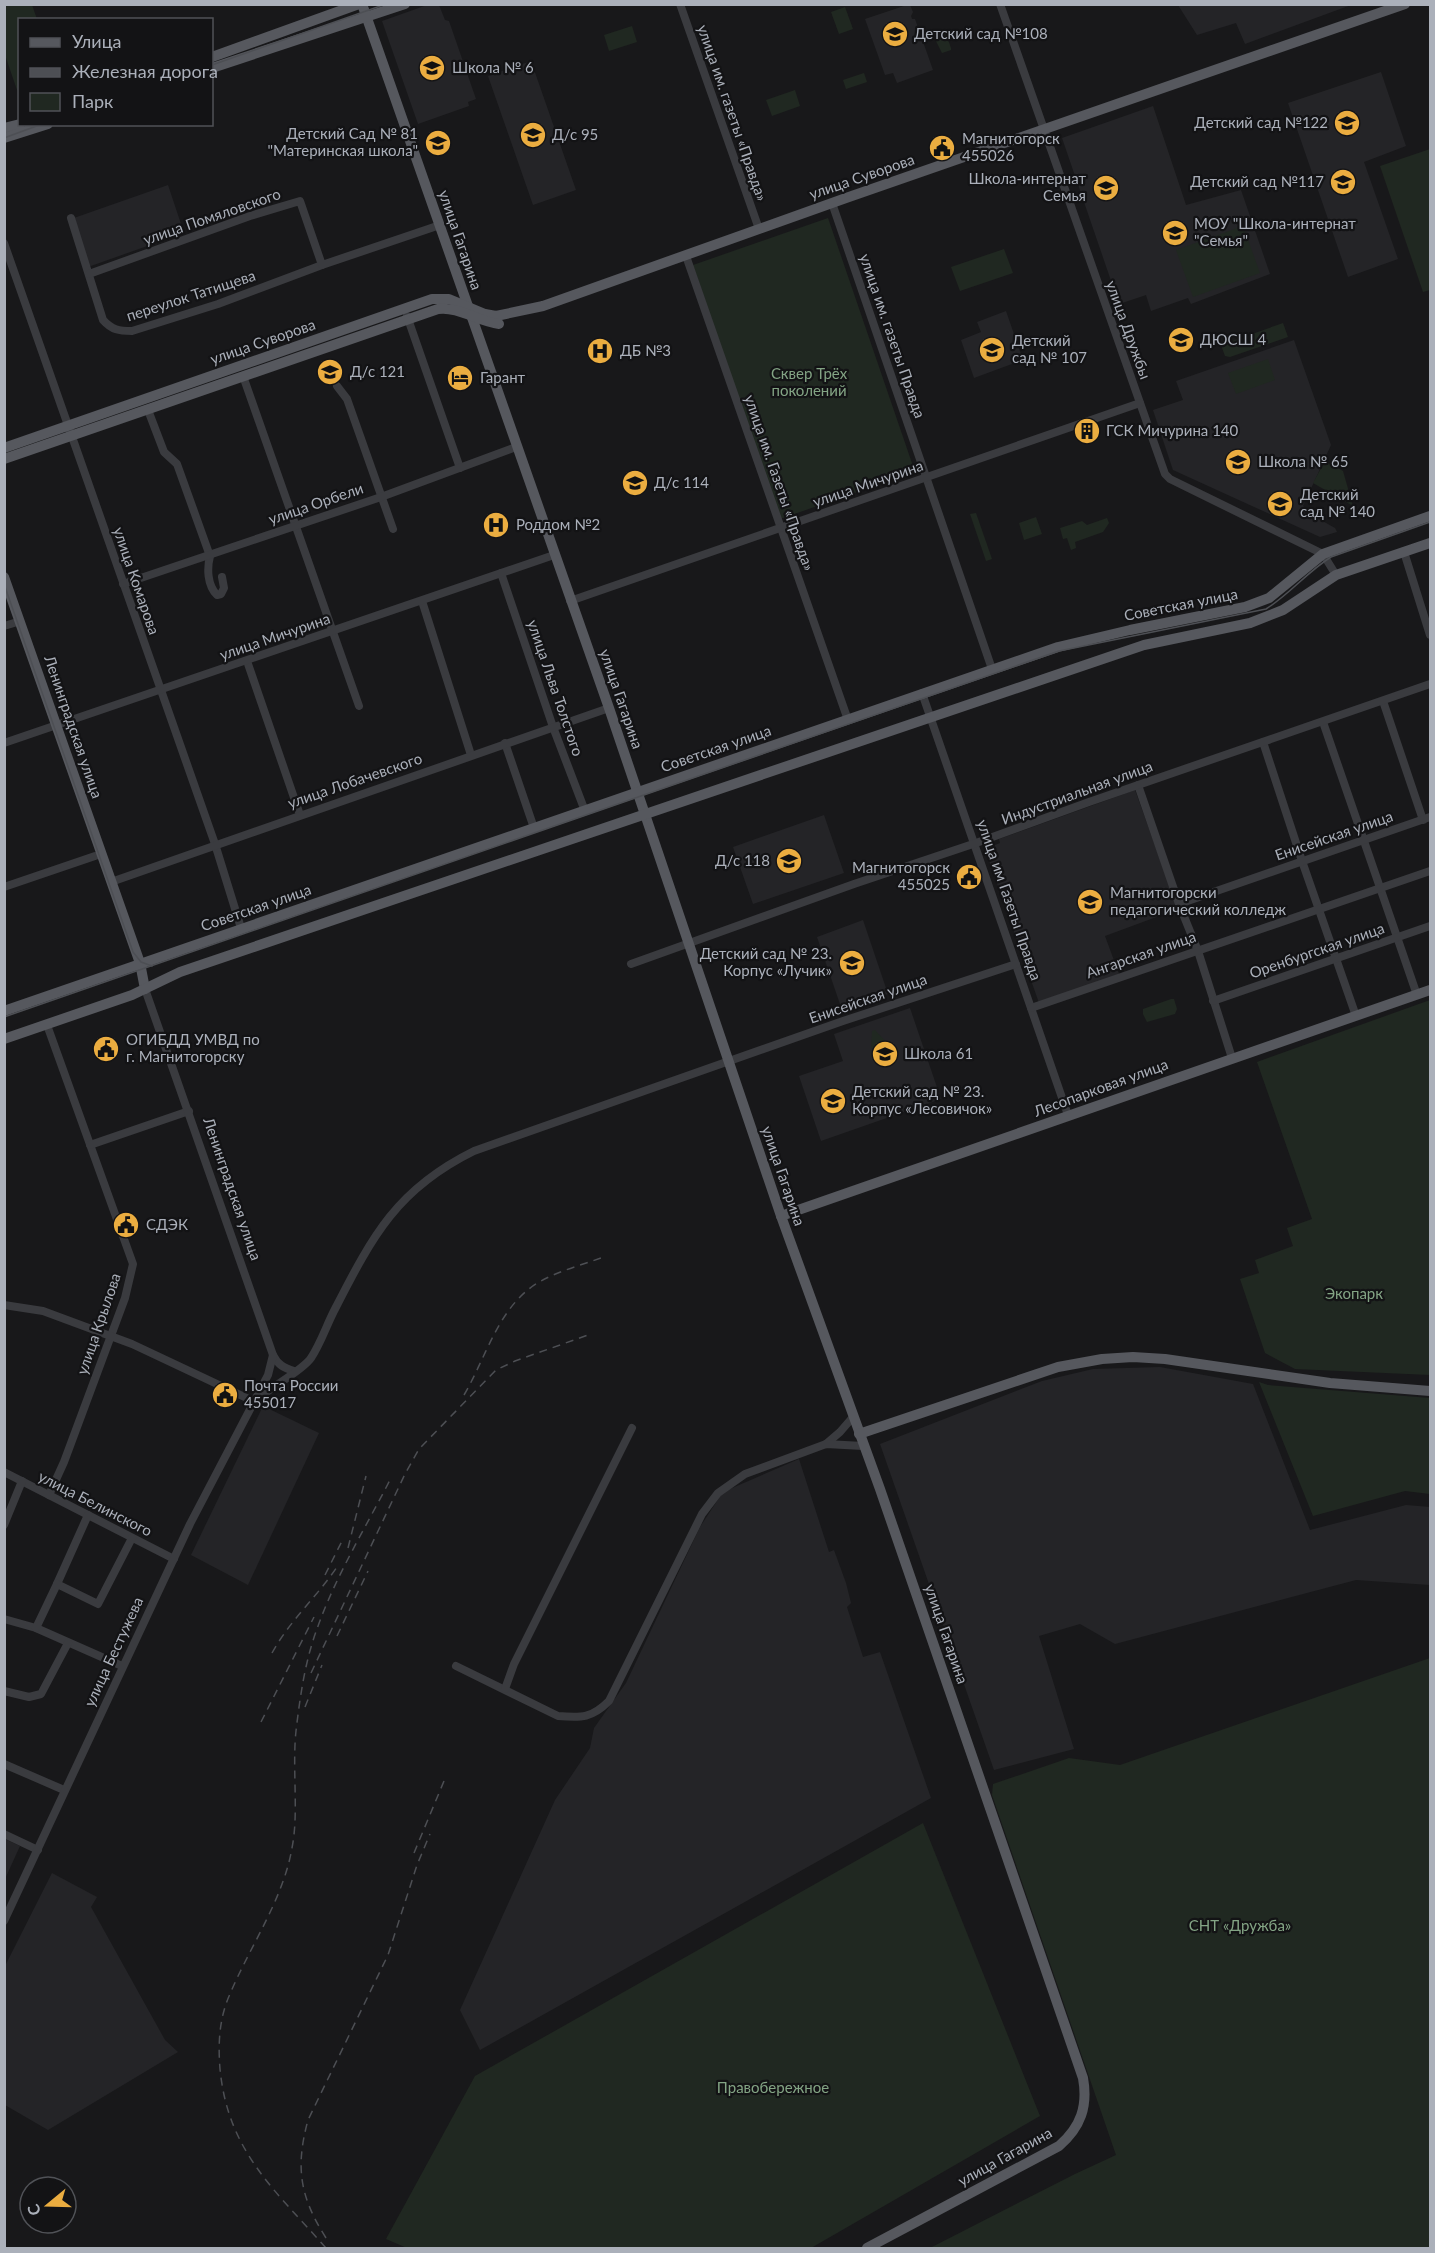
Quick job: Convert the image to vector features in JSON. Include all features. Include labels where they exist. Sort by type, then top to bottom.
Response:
[{"type":"main road","name":"улица Гагарина","points":[[360,4],[367,18],[480,346],[609,708],[781,1216],[1083,2078],[1086,2100],[1081,2120],[1068,2138],[1054,2149],[867,2248]]},
{"type":"main road","points":[[213,57],[360,4]]},
{"type":"main road","points":[[213,68],[405,4]]},
{"type":"main road","name":"улица Суворова","points":[[480,346],[481,338],[487,330],[521,317],[534,309],[831,203],[1406,4]]},
{"type":"main road","points":[[4,138],[42,126]]},
{"type":"main road","points":[[432,299],[448,292],[453,287],[456,275]]},
{"type":"main road","name":"улица Суворова","points":[[4,448],[148,410],[228,376],[243,376],[406,314],[432,299],[449,299],[468,311],[500,324]]},
{"type":"main road","name":"улица Суворова","points":[[4,459],[71,430],[406,314],[444,308],[496,316],[534,309]]},
{"type":"main road","name":"Советская улица","points":[[4,1011],[1065,645],[1245,607],[1269,598],[1323,555],[1431,516]]},
{"type":"main road","name":"Советская улица","points":[[4,1039],[145,989],[180,972],[1144,645],[1250,623],[1283,610],[1336,575],[1431,543]]},
{"type":"main road","name":"Ленинградская улица","points":[[4,577],[95,856],[145,989]]},
{"type":"main road","name":"Ленинградская улица","points":[[4,596],[9,624],[53,726],[111,882],[136,965]]},
{"type":"main road","name":"Лесопарковая улица","points":[[781,1216],[1431,990]]},
{"type":"main road","points":[[859,1434],[1058,1367],[1102,1359],[1133,1357],[1165,1359],[1330,1383],[1431,1391]]},
{"type":"street","name":"улица им. газеты «Правда»","points":[[680,4],[759,229]]},
{"type":"street","name":"улица Дружбы","points":[[1000,4],[1042,130],[1161,465],[1170,479],[1323,555]]},
{"type":"street","name":"улица Помяловского","points":[[89,274],[250,216],[300,201],[322,265]]},
{"type":"street","name":"улица им. газеты Правда","points":[[831,203],[927,477]]},
{"type":"street","name":"переулок Татищева","points":[[71,218],[103,320],[108,326],[118,331],[132,331],[218,304],[322,265]]},
{"type":"street","points":[[322,265],[440,225]]},
{"type":"street","name":"улица Комарова","points":[[4,243],[215,844],[241,928]]},
{"type":"street","name":"улица им. Газеты «Правда»","points":[[686,255],[848,720]]},
{"type":"street","points":[[406,314],[460,468]]},
{"type":"street","points":[[243,376],[359,706]]},
{"type":"street","points":[[337,386],[347,399],[393,529]]},
{"type":"street","name":"улица Мичурина","points":[[570,601],[1140,403]]},
{"type":"street","points":[[148,410],[164,452],[177,464],[210,556],[208,565],[210,581],[212,590],[217,595],[221,594],[224,588],[222,577]]},
{"type":"street","name":"улица Орбели","points":[[123,584],[381,497],[516,447]]},
{"type":"street","points":[[927,477],[993,669]]},
{"type":"street","points":[[1404,552],[1431,635]]},
{"type":"street","name":"улица Мичурина","points":[[4,743],[554,555]]},
{"type":"street","points":[[1323,555],[1336,575]]},
{"type":"street","name":"улица Льва Толстого","points":[[501,573],[553,727],[585,811]]},
{"type":"street","points":[[422,601],[471,755]]},
{"type":"street","points":[[247,661],[300,815]]},
{"type":"street","name":"Индустриальная улица","points":[[631,964],[854,884],[1431,684]]},
{"type":"street","name":"улица им Газеты Правда","points":[[922,693],[976,843],[1068,1116]]},
{"type":"street","points":[[1383,701],[1427,819]]},
{"type":"street","name":"улица Лобачевского","points":[[111,882],[609,708]]},
{"type":"street","points":[[1323,722],[1417,994]]},
{"type":"street","points":[[1263,742],[1356,1016]]},
{"type":"street","points":[[505,743],[534,828]]},
{"type":"street","points":[[1138,785],[1179,904],[1198,951],[1232,1058]]},
{"type":"street","name":"Енисейская улица","points":[[1179,904],[1427,819]]},
{"type":"street","points":[[4,887],[95,856]]},
{"type":"street","name":"Ангарская улица","points":[[1031,1008],[1431,871]]},
{"type":"street","name":"Оренбургская улица","points":[[1213,1001],[1431,926]]},
{"type":"street","name":"Енисейская улица","points":[[256,1401],[310,1359],[358,1264],[388,1216],[402,1201],[437,1172],[474,1151],[728,1061],[1016,964]]},
{"type":"street","name":"Ленинградская улица","points":[[145,989],[273,1355]]},
{"type":"street","name":"улица Крылова","points":[[47,1024],[133,1264],[125,1298],[64,1462],[49,1495]]},
{"type":"street","points":[[90,1145],[189,1111]]},
{"type":"street","points":[[4,1305],[42,1311],[144,1349],[256,1401],[268,1375],[273,1355]]},
{"type":"street","points":[[273,1355],[277,1363],[285,1369],[294,1371]]},
{"type":"street","name":"улица Бестужева","points":[[4,1921],[174,1559],[225,1456],[256,1401]]},
{"type":"street","points":[[456,1666],[558,1716],[575,1718],[596,1714],[609,1701],[702,1514],[718,1493],[745,1474],[826,1443],[853,1417]]},
{"type":"street","points":[[506,1689],[520,1653],[632,1428]]},
{"type":"street","points":[[826,1443],[863,1446]]},
{"type":"street","name":"улица Белинского","points":[[4,1472],[174,1559]]},
{"type":"street","points":[[4,1525],[22,1481]]},
{"type":"street","points":[[36,1628],[88,1515]]},
{"type":"street","points":[[57,1584],[98,1604],[132,1538]]},
{"type":"street","points":[[4,1618],[36,1628],[123,1666]]},
{"type":"street","points":[[4,1691],[29,1697],[41,1694],[68,1643]]},
{"type":"street","points":[[4,1764],[64,1790]]},
{"type":"street","points":[[4,1834],[38,1850]]},
{"type":"shaded area","name":"Школа № 6","points":[[430,4],[439,5],[445,20],[449,21],[476,99],[468,102],[469,106],[418,124],[382,21]]},
{"type":"shaded area","name":"Детский сад №108","points":[[910,5],[913,12],[912,19],[915,19],[933,70],[897,83],[893,73],[885,75],[865,19]]},
{"type":"shaded area","points":[[1178,5],[1351,5],[1245,44],[1236,23],[1197,35]]},
{"type":"shaded area","name":"Д/с 95","points":[[531,61],[576,190],[533,205],[488,76]]},
{"type":"shaded area","points":[[1381,72],[1406,146],[1364,162],[1398,259],[1348,277],[1288,103]]},
{"type":"shaded area","name":"МОУ \"Школа-интернат \"Семья\"","points":[[1153,106],[1186,205],[1241,190],[1270,274],[1191,304],[1188,298],[1151,311],[1146,295],[1119,304],[1062,138]]},
{"type":"shaded area","points":[[168,185],[184,233],[88,267],[71,219]]},
{"type":"shaded area","name":"Детский сад № 107","points":[[1006,311],[1023,360],[974,378],[961,340],[981,332],[977,322]]},
{"type":"shaded area","points":[[1294,340],[1331,445],[1303,506],[1309,510],[1310,514],[1335,528],[1337,532],[1320,537],[1173,470],[1153,410],[1183,400],[1176,381]]},
{"type":"shaded area","name":"Магнитогорски педагогический колледж","points":[[1135,790],[1178,909],[1105,936],[1119,974],[1039,1003],[985,849],[1000,843],[999,839]]},
{"type":"shaded area","name":"Д/с 118","points":[[824,815],[844,873],[753,904],[733,847]]},
{"type":"shaded area","name":"Детский сад № 23. Корпус «Лучик»","points":[[863,920],[888,994],[842,1010],[817,937]]},
{"type":"shaded area","points":[[910,1008],[941,1099],[821,1141],[799,1076],[843,1061],[834,1034]]},
{"type":"shaded area","points":[[1160,1367],[1253,1384],[1310,1530],[1406,1505],[1430,1507],[1430,1585],[1356,1580],[1115,1644],[1080,1624],[1039,1636],[1074,1749],[994,1770],[880,1444],[1042,1381],[1093,1369]]},
{"type":"shaded area","points":[[263,1406],[319,1433],[248,1585],[191,1555]]},
{"type":"shaded area","points":[[799,1459],[829,1552],[834,1550],[846,1583],[851,1603],[847,1607],[863,1657],[880,1652],[931,1798],[480,2050],[460,2010],[555,1800],[590,1748],[594,1728],[626,1683],[700,1527],[723,1492]]},
{"type":"shaded area","points":[[5,1839],[20,1846],[5,1879]]},
{"type":"shaded area","points":[[52,1873],[97,1897],[91,1907],[165,2040],[178,2052],[48,2130],[5,2105],[4,1968]]},
{"type":"green space","points":[[4,5],[32,5],[37,18],[18,18],[18,90],[5,55]]},
{"type":"green space","points":[[845,7],[853,29],[839,34],[831,12]]},
{"type":"green space","points":[[632,26],[637,42],[609,51],[604,35]]},
{"type":"green space","points":[[942,30],[945,31],[951,50],[942,53],[933,35]]},
{"type":"green space","points":[[864,73],[867,82],[846,89],[843,80]]},
{"type":"green space","points":[[795,90],[800,106],[772,116],[766,100]]},
{"type":"green space","points":[[1430,149],[1430,290],[1423,292],[1380,166]]},
{"type":"green space","name":"Сквер Трёх поколений","points":[[828,218],[915,472],[780,519],[693,265]]},
{"type":"green space","points":[[1243,226],[1260,273],[1193,297],[1176,250]]},
{"type":"green space","points":[[1004,249],[1013,273],[960,291],[951,267]]},
{"type":"green space","points":[[1283,323],[1288,337],[1230,357],[1225,356],[1221,345]]},
{"type":"green space","points":[[1268,359],[1275,380],[1236,394],[1228,373]]},
{"type":"green space","points":[[1325,461],[1343,471],[1353,506],[1313,483]]},
{"type":"green space","points":[[976,513],[992,559],[986,561],[970,514]]},
{"type":"green space","points":[[1036,517],[1042,534],[1024,540],[1019,523]]},
{"type":"green space","points":[[1107,518],[1109,523],[1103,532],[1075,542],[1076,548],[1071,550],[1067,538],[1063,539],[1060,528],[1082,521],[1087,525]]},
{"type":"green space","points":[[1174,999],[1177,1009],[1175,1014],[1147,1022],[1143,1009]]},
{"type":"green space","name":"Экопарк","points":[[1430,1000],[1430,1375],[1295,1369],[1265,1353],[1240,1279],[1259,1273],[1255,1260],[1293,1246],[1287,1228],[1312,1219],[1257,1062]]},
{"type":"green space","points":[[875,1030],[887,1043],[871,1049],[872,1031]]},
{"type":"green space","points":[[1259,1382],[1268,1385],[1430,1398],[1430,1494],[1405,1491],[1313,1516]]},
{"type":"green space","name":"СНТ «Дружба»","points":[[1430,1658],[1430,2248],[930,2248],[1116,2155],[992,1795],[993,1784],[1069,1758],[1120,1765]]},
{"type":"green space","name":"Правобережное","points":[[923,1823],[1040,2116],[811,2248],[407,2248],[386,2239],[475,2076]]},
{"type":"tram line","points":[[213,65],[386,4]]},
{"type":"tram line","points":[[4,138],[37,126]]},
{"type":"tram line","points":[[4,1017],[1059,651],[1266,609],[1331,557],[1430,522]]},
{"type":"tram line","points":[[4,584],[133,952],[141,962],[152,966]]},
{"type":"railway","points":[[464,1395],[495,1332],[514,1303],[541,1281],[601,1258]]},
{"type":"railway","points":[[311,1673],[419,1449],[496,1370],[588,1335]]},
{"type":"railway","points":[[348,1548],[366,1476]]},
{"type":"railway","points":[[326,2248],[272,2188],[244,2147],[233,2124],[225,2098],[220,2069],[220,2031],[230,1994],[274,1904],[288,1867],[295,1820],[296,1731],[299,1705],[313,1641],[342,1571],[391,1478]]},
{"type":"railway","points":[[325,1575],[343,1539]]},
{"type":"railway","points":[[272,1653],[287,1630],[337,1567]]},
{"type":"railway","points":[[337,1636],[368,1571]]},
{"type":"railway","points":[[261,1722],[314,1617]]},
{"type":"railway","points":[[305,1707],[322,1665]]},
{"type":"railway","points":[[414,1853],[444,1781]]},
{"type":"railway","points":[[326,2238],[310,2209],[302,2182],[302,2153],[308,2120],[388,1955],[417,1865],[430,1834]]},
{"type":"place","name":"Детский сад №108","points":[[895,34]]},
{"type":"place","name":"Школа № 6","points":[[432,68]]},
{"type":"place","name":"Детский сад №122","points":[[1347,123]]},
{"type":"place","name":"Д/с 95","points":[[533,135]]},
{"type":"place","name":"Детский Сад № 81 \"Материнская школа\"","points":[[438,143]]},
{"type":"place","name":"Магнитогорск 455026","points":[[942,148]]},
{"type":"place","name":"Детский сад №117","points":[[1343,182]]},
{"type":"place","name":"Школа-интернат Семья","points":[[1106,188]]},
{"type":"place","name":"МОУ \"Школа-интернат \"Семья\"","points":[[1175,233]]},
{"type":"place","name":"ДЮСШ 4","points":[[1181,340]]},
{"type":"place","name":"Детский сад № 107","points":[[992,350]]},
{"type":"place","name":"ДБ №3","points":[[600,351]]},
{"type":"place","name":"Д/с 121","points":[[330,372]]},
{"type":"place","name":"Гарант","points":[[460,378]]},
{"type":"place","name":"ГСК Мичурина 140","points":[[1087,431]]},
{"type":"place","name":"Школа № 65","points":[[1238,462]]},
{"type":"place","name":"Д/с 114","points":[[635,483]]},
{"type":"place","name":"Детский сад № 140","points":[[1280,504]]},
{"type":"place","name":"Роддом №2","points":[[496,525]]},
{"type":"place","name":"Д/с 118","points":[[789,861]]},
{"type":"place","name":"Магнитогорск 455025","points":[[969,877]]},
{"type":"place","name":"Магнитогорски педагогический колледж","points":[[1090,902]]},
{"type":"place","name":"Детский сад № 23. Корпус «Лучик»","points":[[852,963]]},
{"type":"place","name":"ОГИБДД УМВД по г. Магнитогорску","points":[[106,1049]]},
{"type":"place","name":"Школа 61","points":[[885,1054]]},
{"type":"place","name":"Детский сад № 23. Корпус «Лесовичок»","points":[[833,1101]]},
{"type":"place","name":"СДЭК","points":[[126,1225]]},
{"type":"place","name":"Почта России 455017","points":[[225,1395]]}]
